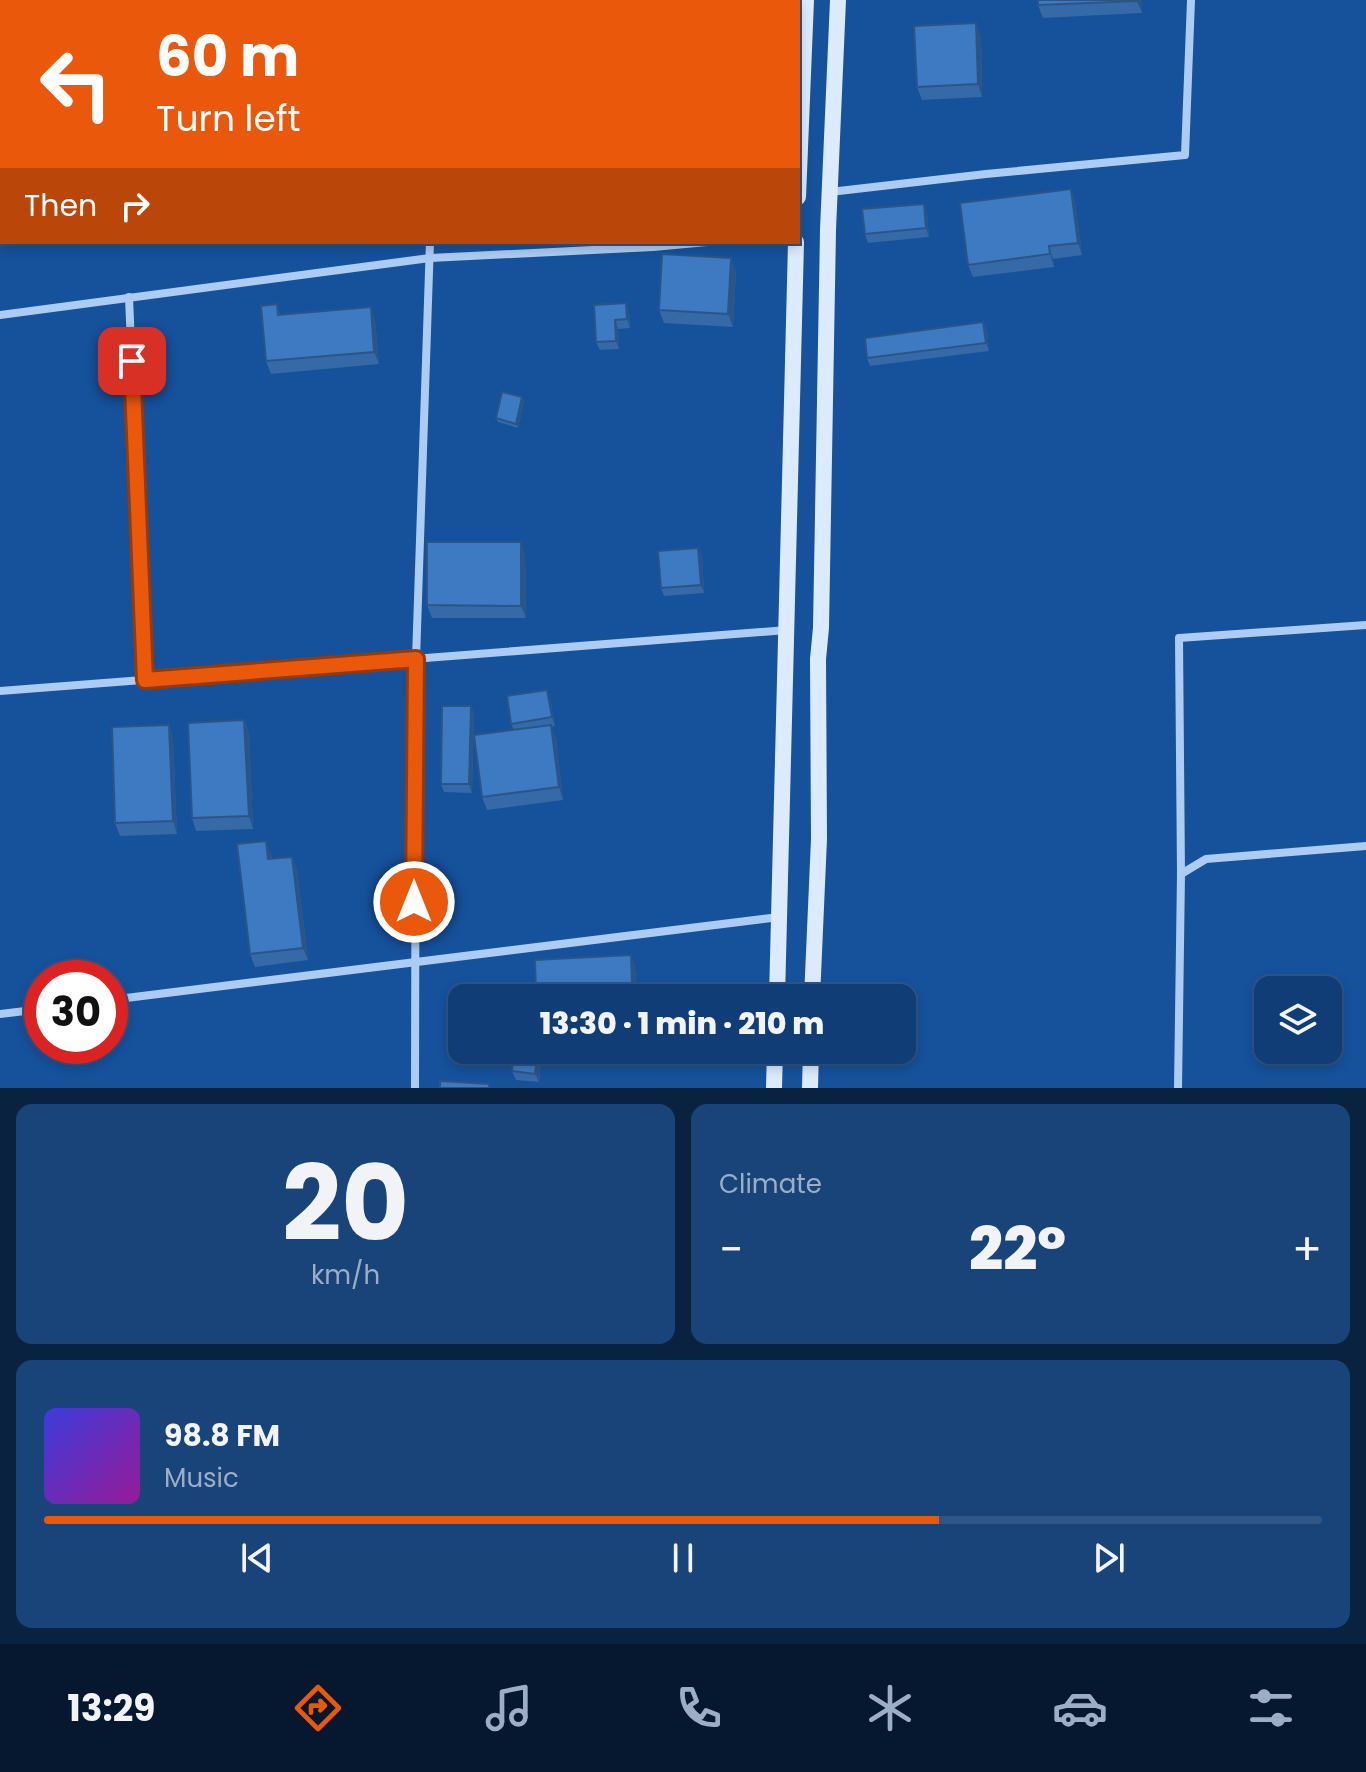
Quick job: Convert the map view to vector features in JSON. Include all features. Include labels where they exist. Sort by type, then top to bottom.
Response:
[{"type":"street","points":[[800,148],[806,0]]},
{"type":"street","points":[[813,984],[819,839],[818,659],[830,192],[838,0]]},
{"type":"street","points":[[830,192],[1185,155],[1191,0]]},
{"type":"street","points":[[415,1088],[416,659],[430,244]]},
{"type":"street","points":[[0,315],[430,258],[685,244]]},
{"type":"street","points":[[778,984],[796,244]]},
{"type":"street","points":[[129,297],[145,680]]},
{"type":"street","points":[[1178,1088],[1181,874],[1179,638],[1366,625]]},
{"type":"street","points":[[0,691],[788,630]]},
{"type":"street","points":[[1181,874],[1206,859],[1366,846]]},
{"type":"street","points":[[128,998],[780,917]]},
{"type":"street","points":[[0,1014],[24,1011]]},
{"type":"street","points":[[774,1088],[775,1064]]},
{"type":"street","points":[[810,1088],[811,1064]]},
{"type":"building","points":[[1038,0],[1137,0],[1137,1],[1038,5]]},
{"type":"building","points":[[976,23],[978,84],[917,87],[914,26]]},
{"type":"building","points":[[1071,189],[1078,243],[1049,246],[1050,254],[968,265],[960,203]]},
{"type":"building","points":[[924,204],[926,228],[865,234],[862,209]]},
{"type":"building","points":[[662,254],[731,258],[728,314],[659,310]]},
{"type":"building","points":[[626,303],[627,319],[615,320],[616,341],[596,342],[594,305]]},
{"type":"building","points":[[277,304],[278,315],[371,307],[374,352],[266,361],[261,306]]},
{"type":"building","points":[[983,322],[986,343],[867,358],[865,338]]},
{"type":"building","points":[[502,392],[522,397],[516,424],[496,418]]},
{"type":"building","points":[[427,542],[521,542],[521,606],[427,605]]},
{"type":"building","points":[[698,548],[701,585],[661,588],[658,551]]},
{"type":"building","points":[[547,690],[552,717],[511,724],[507,696]]},
{"type":"building","points":[[442,706],[471,706],[469,784],[441,784]]},
{"type":"building","points":[[244,720],[249,816],[192,818],[188,723]]},
{"type":"building","points":[[169,725],[173,821],[115,823],[112,727]]},
{"type":"building","points":[[551,725],[559,787],[482,797],[474,735]]},
{"type":"building","points":[[266,841],[268,859],[292,857],[303,948],[250,954],[237,844]]},
{"type":"building","points":[[631,955],[632,984],[536,984],[535,960]]},
{"type":"building","points":[[513,1064],[536,1064],[535,1074],[512,1071]]},
{"type":"building","points":[[440,1081],[489,1084],[489,1088],[440,1088]]},
{"type":"route","points":[[132,361],[145,680],[416,659],[414,902]]}]
